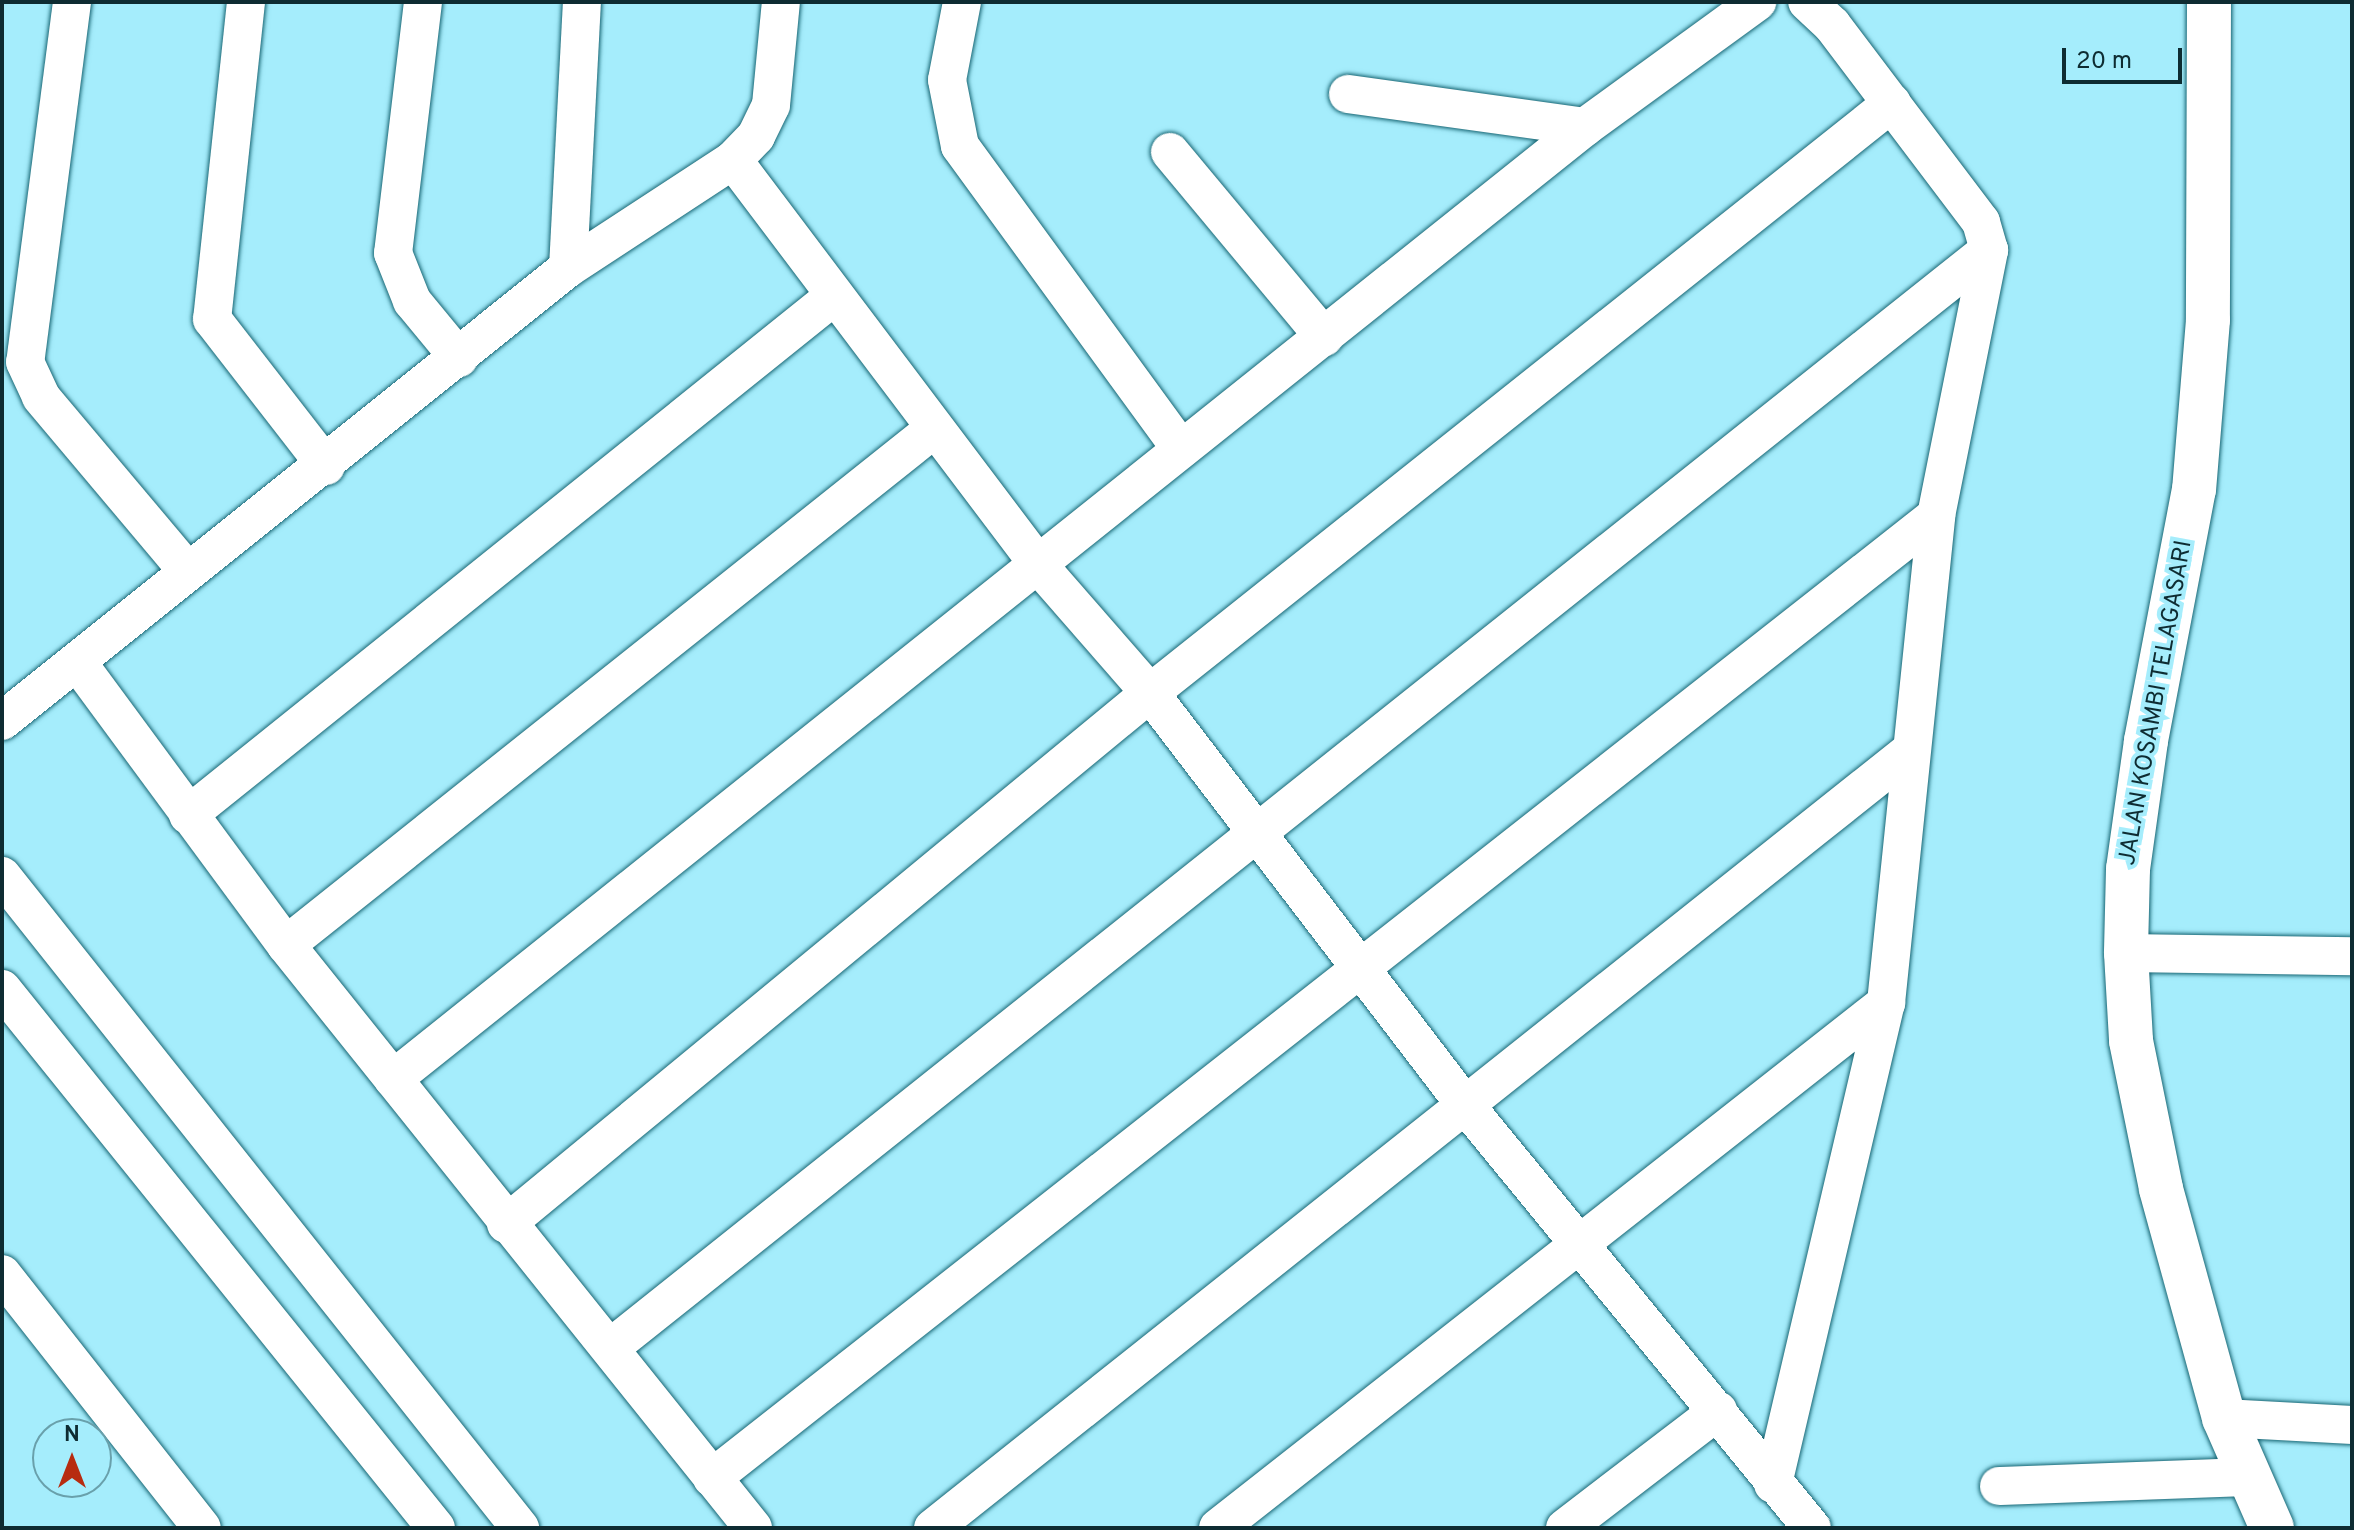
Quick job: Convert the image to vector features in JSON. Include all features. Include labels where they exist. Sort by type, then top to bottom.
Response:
[{"type":"main road","name":"JALAN KOSAMBI TELAGASARI","points":[[2209,2],[2208,320],[2194,489],[2142,769],[2126,953],[2142,1110],[2224,1418],[2272,1528]]},
{"type":"street","points":[[72,2],[14,360],[41,397],[186,569]]},
{"type":"street","points":[[246,2],[212,319],[326,466]]},
{"type":"street","points":[[423,2],[393,253],[412,301],[459,358]]},
{"type":"street","points":[[568,268],[582,2]]},
{"type":"street","points":[[2,721],[78,663],[186,569],[326,466],[568,268],[733,160],[756,136],[771,105],[781,2]]},
{"type":"street","points":[[962,2],[947,80],[960,146],[1181,449]]},
{"type":"street","points":[[393,1079],[1041,568],[1181,449],[1585,127],[1757,2]]},
{"type":"street","points":[[1773,1484],[1886,1003],[1909,752],[1936,516],[1989,250],[1981,222],[1892,103],[1807,2]]},
{"type":"street","points":[[1348,94],[1585,127]]},
{"type":"street","points":[[506,1224],[1150,693],[1892,103]]},
{"type":"street","points":[[1170,152],[1324,337]]},
{"type":"street","points":[[733,160],[833,297],[1041,568],[1150,693],[1462,1101],[1583,1244],[1773,1484],[1812,1528]]},
{"type":"street","points":[[610,1348],[1989,250]]},
{"type":"street","points":[[188,815],[833,297]]},
{"type":"street","points":[[286,945],[934,429]]},
{"type":"street","points":[[712,1478],[1364,972],[1936,516]]},
{"type":"street","points":[[78,663],[286,945],[506,1224],[610,1348],[753,1528]]},
{"type":"street","points":[[933,1528],[1462,1101],[1909,752]]},
{"type":"street","points":[[2,876],[520,1528]]},
{"type":"street","points":[[2126,953],[2352,956]]},
{"type":"street","points":[[2,989],[436,1528]]},
{"type":"street","points":[[1218,1528],[1886,1003]]},
{"type":"street","points":[[2,1274],[202,1528]]},
{"type":"street","points":[[1565,1528],[1718,1411]]},
{"type":"street","points":[[2224,1418],[2352,1425]]},
{"type":"street","points":[[1999,1486],[2248,1477]]}]
